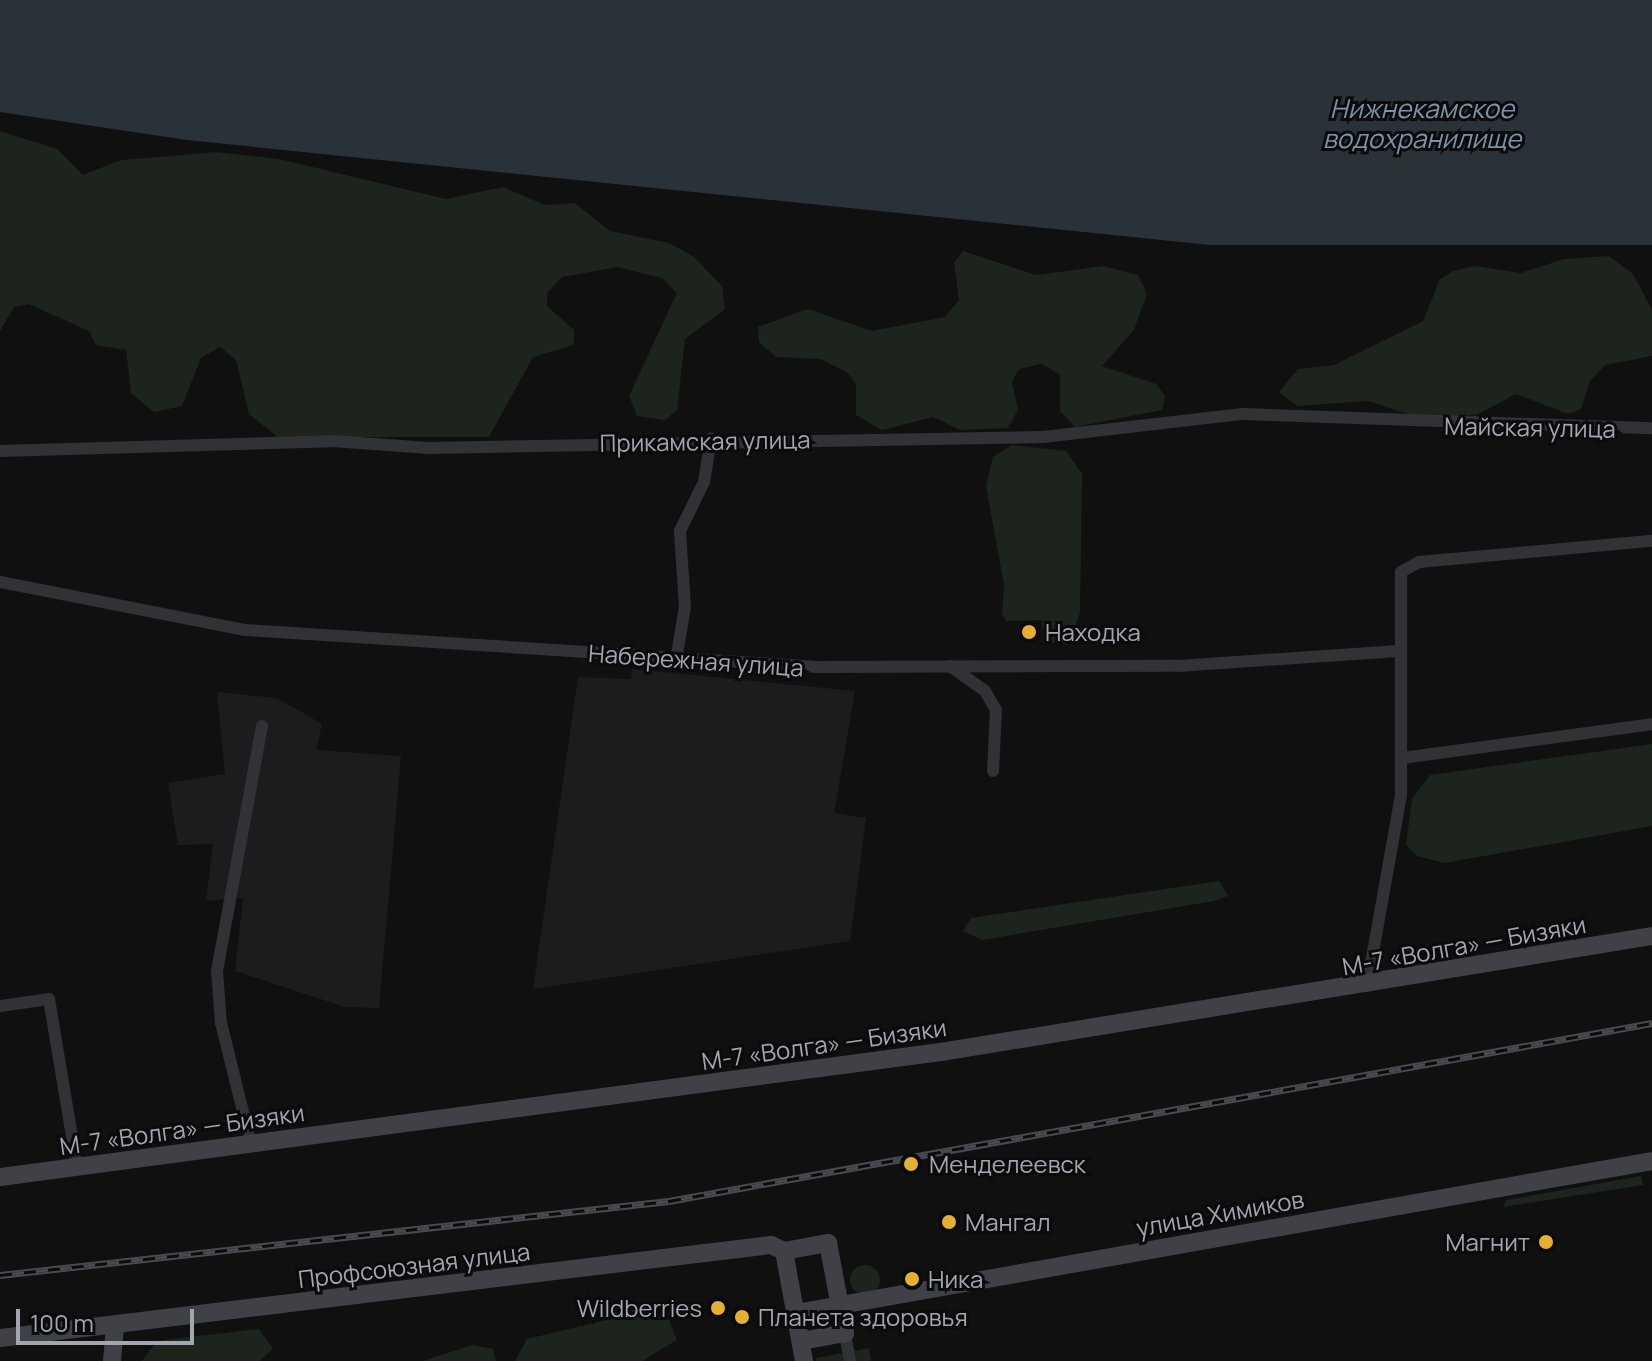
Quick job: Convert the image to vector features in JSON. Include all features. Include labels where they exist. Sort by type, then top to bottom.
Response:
[{"type":"main road","name":"М-7 «Волга» — Бизяки","points":[[0,1177],[941,1052],[1367,986],[1652,936]]},
{"type":"main road","name":"улица Химиков","points":[[796,1313],[1652,1161]]},
{"type":"main road","name":"Профсоюзная улица","points":[[0,1338],[771,1245],[784,1251],[828,1243],[839,1306]]},
{"type":"main road","points":[[784,1251],[804,1361]]},
{"type":"main road","points":[[801,1341],[845,1333],[839,1306]]},
{"type":"main road","points":[[112,1361],[115,1326]]},
{"type":"street","name":"Прикамская улица","points":[[0,451],[711,439],[1043,437],[1243,414],[1357,416],[1407,425]]},
{"type":"street","name":"Майская улица","points":[[1407,425],[1652,428]]},
{"type":"street","points":[[676,660],[685,607],[680,531],[704,482],[711,439]]},
{"type":"street","points":[[1367,986],[1402,758],[1396,584],[1412,564],[1652,541]]},
{"type":"street","name":"Набережная улица","points":[[0,582],[231,629],[676,660],[950,666],[1178,666],[1398,651]]},
{"type":"street","points":[[950,666],[985,691],[996,710],[993,771]]},
{"type":"street","points":[[1402,758],[1652,724]]},
{"type":"street","points":[[251,1144],[221,1023],[217,971],[262,726]]},
{"type":"street","points":[[0,1006],[49,999],[77,1167]]},
{"type":"street","points":[[845,1333],[850,1361]]},
{"type":"shaded area","points":[[0,131],[57,149],[83,175],[121,160],[216,152],[279,159],[446,199],[503,187],[545,205],[575,203],[610,231],[669,243],[694,257],[722,286],[725,309],[685,339],[677,410],[665,420],[637,416],[629,396],[677,293],[662,278],[617,267],[562,277],[547,293],[547,306],[574,330],[574,345],[533,357],[489,437],[278,437],[249,414],[236,360],[220,347],[201,358],[182,406],[154,412],[131,393],[126,350],[96,345],[89,331],[29,304],[14,307],[0,331]]},
{"type":"shaded area","points":[[963,251],[1036,275],[1103,266],[1138,275],[1147,294],[1134,330],[1102,366],[1156,384],[1165,396],[1162,410],[1075,427],[1060,411],[1060,374],[1041,364],[1019,369],[1012,382],[1018,410],[1008,428],[960,430],[933,417],[882,430],[856,415],[856,385],[847,372],[821,359],[776,357],[759,342],[758,327],[808,309],[872,331],[945,317],[959,300],[954,263]]},
{"type":"shaded area","points":[[1609,256],[1633,274],[1652,310],[1652,356],[1605,365],[1590,381],[1581,409],[1568,414],[1516,394],[1476,415],[1424,419],[1368,401],[1297,406],[1279,392],[1298,369],[1334,365],[1423,321],[1440,279],[1453,271],[1475,266],[1521,273],[1564,259]]},
{"type":"shaded area","points":[[1012,445],[1066,451],[1082,474],[1080,613],[1068,645],[1046,641],[1041,620],[1006,621],[1002,614],[1004,585],[986,486],[993,457]]},
{"type":"shaded area","points":[[632,669],[855,691],[834,813],[866,818],[850,941],[533,989],[578,677],[631,679]]},
{"type":"shaded area","points":[[217,692],[277,698],[322,724],[316,750],[401,756],[379,1008],[345,1007],[235,971],[243,898],[206,901],[213,844],[178,845],[168,783],[225,774]]},
{"type":"shaded area","points":[[1652,744],[1652,826],[1445,863],[1417,856],[1406,845],[1412,799],[1430,775]]},
{"type":"shaded area","points":[[1219,881],[1228,896],[1214,901],[982,940],[963,931],[971,918]]},
{"type":"shaded area","points":[[1641,1176],[1643,1185],[1503,1207],[1506,1200]]},
{"type":"shaded area","points":[[865,1265],[876,1269],[880,1280],[876,1291],[865,1295],[854,1291],[850,1280],[854,1269]]},
{"type":"shaded area","points":[[667,1315],[677,1340],[642,1361],[515,1361],[527,1339],[619,1317]]},
{"type":"shaded area","points":[[259,1329],[273,1349],[259,1361],[142,1361],[157,1341]]},
{"type":"shaded area","points":[[472,1345],[493,1349],[496,1361],[423,1361]]},
{"type":"shaded area","points":[[869,1348],[871,1361],[816,1361],[816,1358]]},
{"type":"water","name":"Нижнекамское водохранилище","points":[[0,0],[1652,0],[1652,245],[1210,245],[187,140],[0,112]]},
{"type":"railway","points":[[0,1275],[669,1201],[1652,1023]]},
{"type":"place","name":"Находка","points":[[1029,632]]},
{"type":"place","name":"Менделеевск","points":[[911,1164]]},
{"type":"place","name":"Мангал","points":[[949,1222]]},
{"type":"place","name":"Магнит","points":[[1546,1242]]},
{"type":"place","name":"Ника","points":[[912,1279]]},
{"type":"place","name":"Wildberries","points":[[718,1308]]},
{"type":"place","name":"Планета здоровья","points":[[742,1317]]}]
